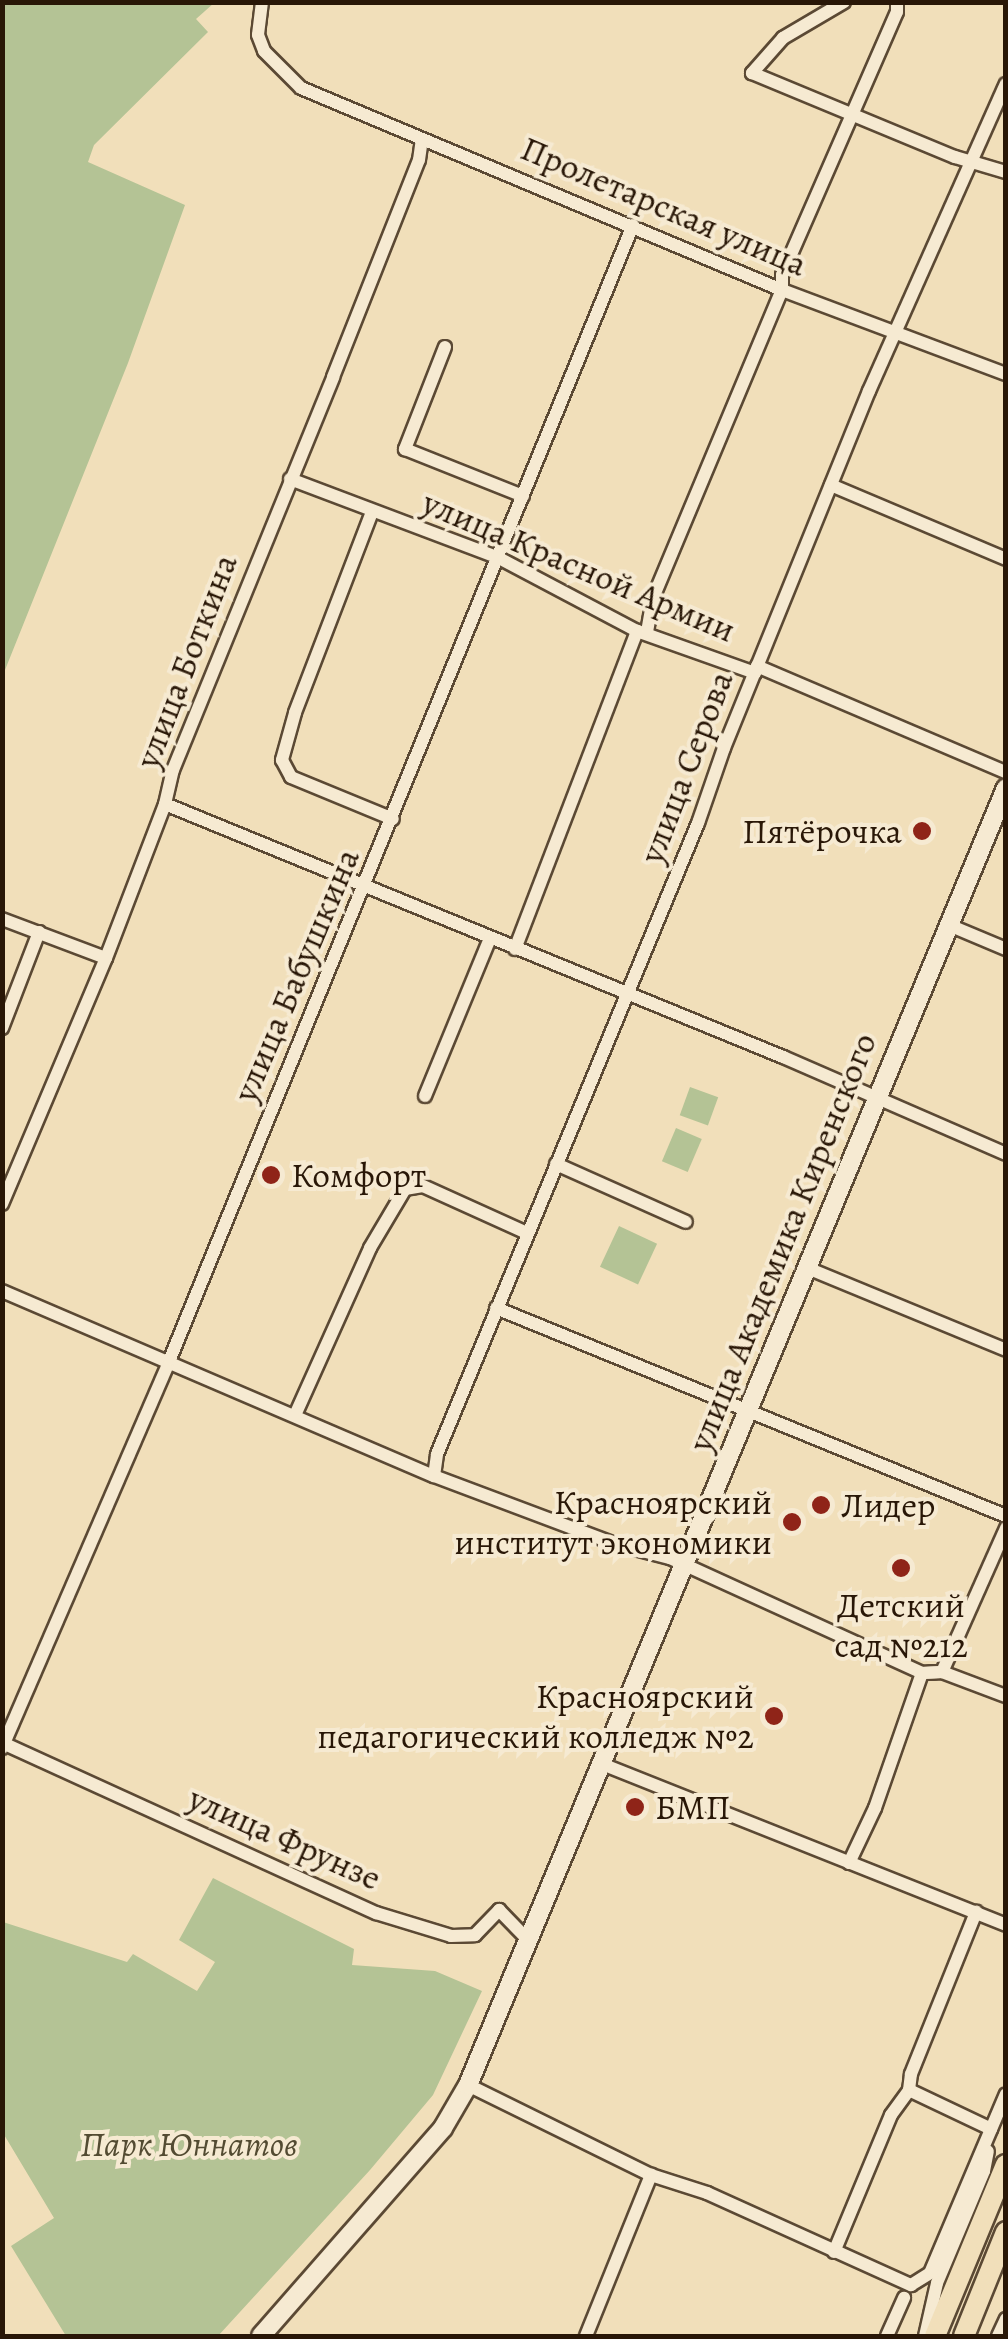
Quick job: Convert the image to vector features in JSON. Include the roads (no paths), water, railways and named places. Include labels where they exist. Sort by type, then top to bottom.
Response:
[{"type":"main road","name":"улица Академика Киренского","points":[[261,2336],[442,2128],[468,2084],[948,924],[999,817],[1006,788]]},
{"type":"main road","points":[[935,2336],[1006,2165]]},
{"type":"main road","points":[[964,2336],[1006,2232]]},
{"type":"street","name":"Пролетарская улица","points":[[262,2],[258,35],[264,51],[301,88],[782,290],[1006,374]]},
{"type":"street","points":[[844,2],[782,38],[752,73],[974,163],[1006,172]]},
{"type":"street","points":[[515,949],[653,598],[782,290],[782,275],[897,12],[897,2]]},
{"type":"street","name":"улица Серова","points":[[434,1476],[438,1454],[496,1308],[698,823],[831,485],[1006,84]]},
{"type":"street","name":"улица Боткина","points":[[2,1204],[106,958],[166,804],[173,770],[418,160],[422,139]]},
{"type":"street","name":"улица Бабушкина","points":[[4,1746],[394,819],[632,224]]},
{"type":"street","points":[[445,347],[405,449],[523,496]]},
{"type":"street","name":"улица Красной Армии","points":[[290,478],[498,558],[642,631],[756,670],[1006,772]]},
{"type":"street","points":[[831,485],[1006,559]]},
{"type":"street","points":[[372,512],[295,714],[282,760],[291,777],[394,819]]},
{"type":"street","points":[[166,804],[366,884],[1006,1154]]},
{"type":"street","points":[[2,918],[106,958]]},
{"type":"street","points":[[948,924],[1006,949]]},
{"type":"street","points":[[2,1028],[40,932]]},
{"type":"street","points":[[426,1096],[490,938]]},
{"type":"street","points":[[556,1164],[686,1222]]},
{"type":"street","points":[[296,1414],[370,1248],[405,1190],[423,1186],[528,1233]]},
{"type":"street","points":[[805,1267],[1006,1350]]},
{"type":"street","points":[[2,1291],[170,1359],[434,1476],[684,1566],[922,1674],[942,1672],[1006,1696]]},
{"type":"street","points":[[496,1308],[1006,1516]]},
{"type":"street","points":[[942,1672],[1006,1528]]},
{"type":"street","points":[[849,1863],[875,1808],[922,1674]]},
{"type":"street","name":"улица Фрунзе","points":[[4,1746],[376,1913],[450,1936],[475,1935],[499,1910],[529,1941]]},
{"type":"street","points":[[602,1764],[1006,1925]]},
{"type":"street","points":[[834,2252],[890,2115],[910,2090],[910,2074],[976,1912]]},
{"type":"street","points":[[468,2084],[651,2174],[707,2192],[897,2282],[911,2285],[930,2273],[1006,2094]]},
{"type":"street","points":[[910,2090],[991,2128]]},
{"type":"street","points":[[925,2336],[937,2283],[984,2171],[991,2128]]},
{"type":"street","points":[[586,2336],[651,2174]]},
{"type":"street","points":[[887,2336],[904,2298]]},
{"type":"place","name":"Пятёрочка","points":[[922,831]]},
{"type":"place","name":"Комфорт","points":[[271,1175]]},
{"type":"place","name":"Лидер","points":[[821,1505]]},
{"type":"place","name":"Красноярский институт экономики","points":[[792,1522]]},
{"type":"place","name":"Детский сад №212","points":[[901,1568]]},
{"type":"place","name":"Красноярский педагогический колледж №2","points":[[774,1716]]},
{"type":"place","name":"БМП","points":[[635,1807]]},
{"type":"park label","name":"Парк Юннатов","points":[[189,2144]]}]
